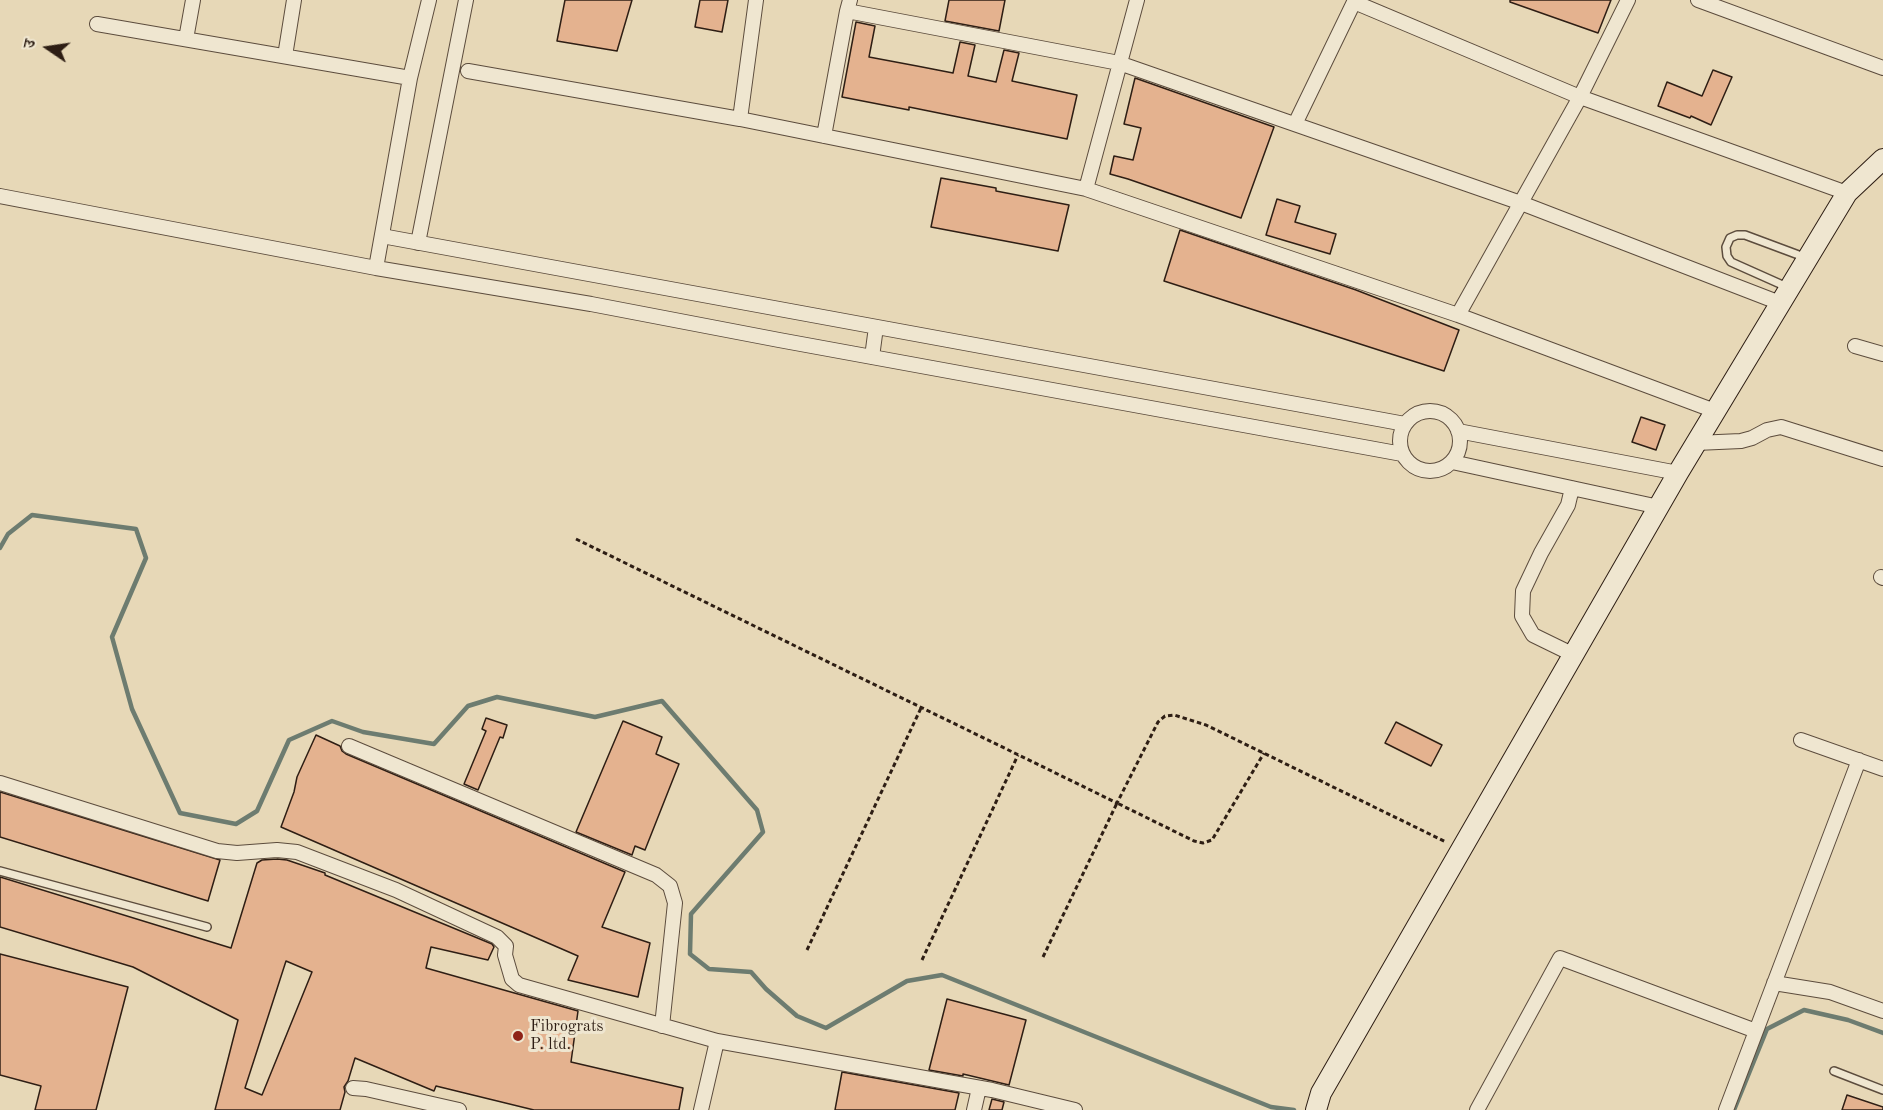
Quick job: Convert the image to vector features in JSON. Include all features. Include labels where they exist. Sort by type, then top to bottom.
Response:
[{"type":"street","points":[[186,39],[193,0]]},
{"type":"street","points":[[285,56],[294,0]]},
{"type":"street","points":[[376,268],[410,78],[429,0]]},
{"type":"street","points":[[417,243],[466,0]]},
{"type":"street","points":[[740,119],[756,0]]},
{"type":"street","points":[[1086,189],[1137,0]]},
{"type":"street","points":[[1458,315],[1580,97],[1628,0]]},
{"type":"street","points":[[1698,0],[1883,68]]},
{"type":"street","points":[[1294,124],[1354,1],[1580,97],[1847,193]]},
{"type":"street","points":[[824,136],[848,6],[1119,63],[1785,295]]},
{"type":"street","points":[[97,24],[410,78]]},
{"type":"street","points":[[468,71],[740,119],[1086,189],[1458,315],[1715,411]]},
{"type":"street","points":[[1319,1101],[1461,849],[1715,411],[1847,193],[1883,159]]},
{"type":"street","points":[[0,196],[376,268],[591,304],[1402,454]]},
{"type":"street","points":[[382,236],[1405,424]]},
{"type":"street","points":[[872,357],[876,327]]},
{"type":"street","points":[[1855,346],[1883,354]]},
{"type":"street","points":[[1433,411],[1449,417],[1458,431],[1459,448],[1452,462],[1437,471],[1429,472],[1413,467],[1402,454],[1400,439],[1405,424],[1417,414],[1433,411]]},
{"type":"street","points":[[1696,443],[1741,441],[1781,427],[1883,459]]},
{"type":"street","points":[[1458,431],[1678,473]]},
{"type":"street","points":[[1452,462],[1659,507]]},
{"type":"street","points":[[1572,489],[1569,505],[1541,553],[1524,591],[1522,616],[1533,635],[1574,655]]},
{"type":"street","points":[[1801,740],[1883,769]]},
{"type":"street","points":[[348,746],[656,875],[669,886],[675,903],[662,1026]]},
{"type":"street","points":[[1726,1110],[1859,760]]},
{"type":"street","points":[[0,783],[217,851],[297,852],[396,890],[497,937],[506,946],[505,955],[512,979],[519,985],[717,1041],[979,1088],[1075,1110]]},
{"type":"street","points":[[1476,1110],[1560,958],[1756,1030]]},
{"type":"street","points":[[1774,983],[1830,993],[1883,1011]]},
{"type":"street","points":[[702,1110],[717,1041]]},
{"type":"street","points":[[360,1088],[459,1110]]},
{"type":"street","points":[[974,1110],[979,1088]]},
{"type":"lane","points":[[1785,295],[1731,262],[1727,256],[1726,247],[1730,238],[1744,235],[1808,259]]},
{"type":"lane","points":[[0,872],[207,927]]},
{"type":"lane","points":[[1834,1071],[1883,1090]]},
{"type":"path","points":[[576,539],[1194,841],[1203,843],[1212,840],[1263,753]]},
{"type":"path","points":[[807,950],[921,708]]},
{"type":"path","points":[[1043,957],[1158,722],[1165,716],[1174,715],[1206,725],[1461,849]]},
{"type":"path","points":[[922,960],[1019,755]]},
{"type":"building","points":[[565,0],[632,0],[617,51],[557,41]]},
{"type":"building","points":[[700,0],[728,0],[722,32],[695,27]]},
{"type":"building","points":[[949,0],[1005,0],[999,31],[945,21]]},
{"type":"building","points":[[1510,0],[1611,0],[1598,33],[1510,2]]},
{"type":"building","points":[[856,22],[875,26],[869,57],[953,73],[960,42],[975,45],[968,76],[996,82],[1004,50],[1019,53],[1012,81],[1077,95],[1067,139],[909,107],[909,110],[842,97]]},
{"type":"building","points":[[1713,70],[1732,77],[1711,125],[1658,106],[1667,82],[1702,96]]},
{"type":"building","points":[[1135,78],[1274,127],[1241,218],[1110,174],[1114,156],[1133,160],[1141,128],[1124,124]]},
{"type":"building","points":[[941,178],[1069,205],[1058,251],[931,227]]},
{"type":"building","points":[[1277,199],[1300,206],[1295,222],[1336,234],[1330,254],[1266,235]]},
{"type":"building","points":[[1180,230],[1356,290],[1459,330],[1444,371],[1164,281]]},
{"type":"building","points":[[1641,417],[1665,425],[1656,450],[1632,442]]},
{"type":"building","points":[[486,718],[507,725],[478,790],[464,784],[486,731],[482,729]]},
{"type":"building","points":[[623,721],[662,737],[656,754],[679,764],[645,850],[635,846],[632,855],[576,832]]},
{"type":"building","points":[[1396,722],[1442,745],[1431,766],[1385,743]]},
{"type":"building","points":[[316,735],[340,746],[346,754],[625,872],[602,927],[650,943],[638,997],[568,980],[578,956],[281,827],[297,777]]},
{"type":"building","points":[[0,792],[220,860],[208,901],[0,837]]},
{"type":"building","points":[[262,860],[287,860],[325,873],[325,875],[492,944],[494,947],[488,960],[431,947],[426,968],[578,1011],[571,1062],[683,1088],[679,1110],[534,1110],[436,1086],[434,1091],[355,1058],[344,1087],[345,1092],[340,1110],[215,1110],[238,1020],[133,967],[0,927],[0,877],[231,948],[257,863]],"holes":[[[286,961],[312,972],[262,1095],[245,1088]]]},
{"type":"building","points":[[0,954],[128,987],[96,1110],[35,1110],[41,1086],[0,1075]]},
{"type":"building","points":[[947,999],[1026,1020],[1009,1085],[963,1074],[963,1076],[929,1070]]},
{"type":"building","points":[[842,1072],[959,1093],[955,1110],[835,1110]]},
{"type":"building","points":[[1847,1095],[1883,1107],[1883,1110],[1842,1110]]},
{"type":"building","points":[[992,1099],[1004,1102],[1002,1110],[989,1110]]},
{"type":"waterway","points":[[0,548],[8,534],[32,515],[136,529],[146,558],[112,637],[132,709],[180,813],[236,824],[257,811],[289,740],[332,721],[363,732],[434,744],[468,706],[497,697],[595,717],[662,701],[757,810],[763,832],[691,914],[690,954],[709,969],[751,972],[766,989],[797,1016],[826,1028],[907,981],[942,975],[1271,1107],[1294,1110]]},
{"type":"waterway","points":[[1734,1110],[1767,1029],[1804,1010],[1848,1020],[1883,1033]]},
{"type":"place","name":"Fibrograts P. ltd.","points":[[518,1036]]}]
